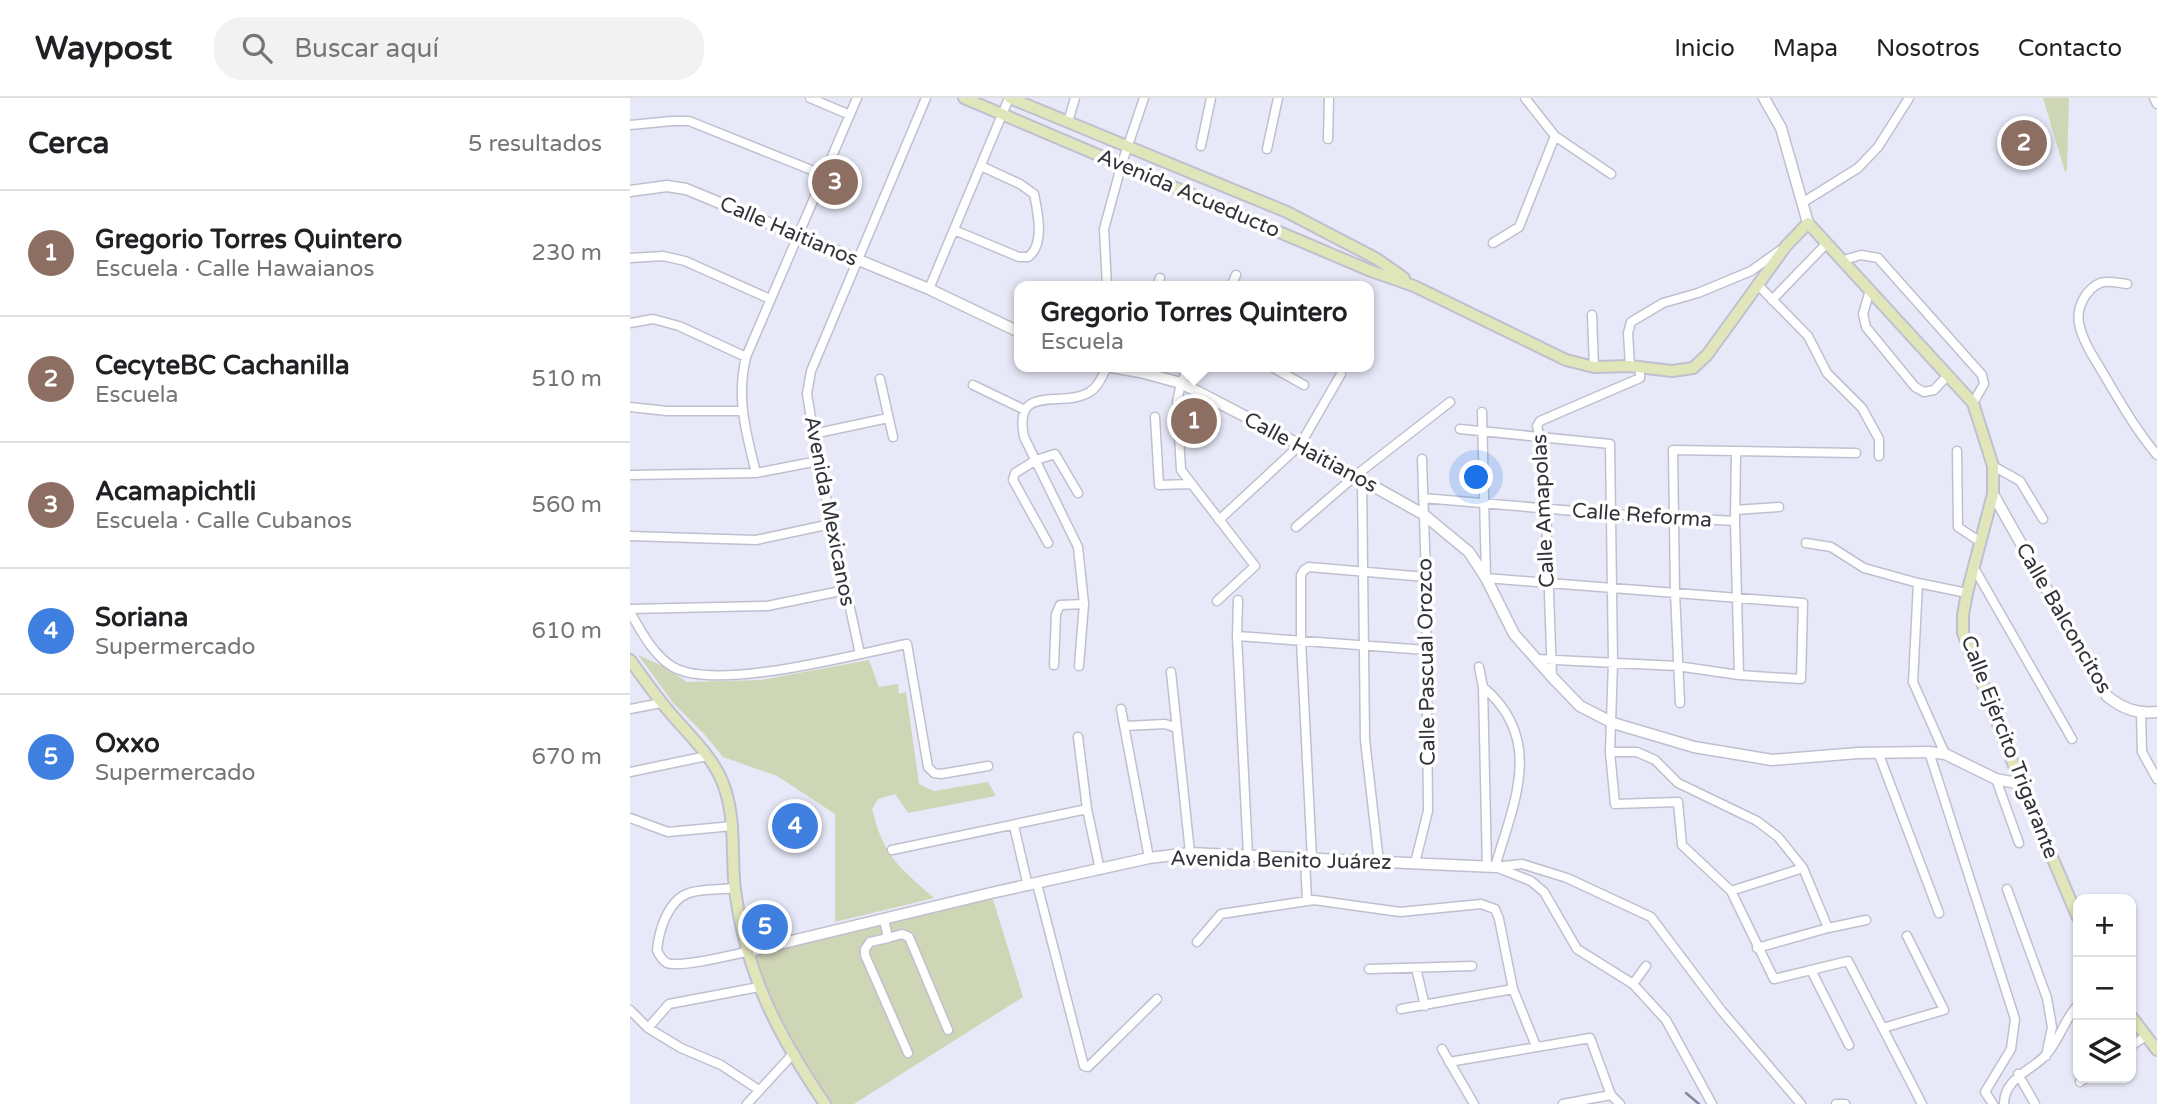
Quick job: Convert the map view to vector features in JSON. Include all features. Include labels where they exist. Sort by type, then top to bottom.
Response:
[{"type":"main road","name":"Avenida Acueducto","points":[[964,98],[1371,271],[1415,286],[1566,360],[1594,367],[1635,367],[1672,372],[1693,368],[1707,355],[1786,246],[1808,223]]},
{"type":"main road","name":"Avenida Acueducto","points":[[1009,98],[1287,212],[1377,259],[1415,286]]},
{"type":"main road","name":"Calle Ejército Trigarante","points":[[1808,223],[1973,403],[1993,466],[1993,494],[1967,593],[1963,633],[2021,784],[2073,906]]},
{"type":"main road","points":[[630,660],[661,703],[707,756],[725,787],[733,826],[735,888],[746,952],[759,988],[792,1055],[825,1104]]},
{"type":"main road","points":[[2134,1020],[2157,1050]]},
{"type":"street","points":[[810,98],[850,115]]},
{"type":"street","points":[[755,473],[741,411],[741,379],[770,299],[857,98]]},
{"type":"street","name":"Avenida Mexicanos","points":[[860,654],[818,461],[807,394],[811,371],[926,98]]},
{"type":"street","points":[[929,289],[1009,98]]},
{"type":"street","points":[[1068,122],[1075,98]]},
{"type":"street","points":[[1107,281],[1104,229],[1144,98]]},
{"type":"street","points":[[1201,146],[1211,98]]},
{"type":"street","points":[[1267,149],[1278,98]]},
{"type":"street","points":[[1328,139],[1329,98]]},
{"type":"street","points":[[1525,98],[1555,136],[1611,174]]},
{"type":"street","points":[[1764,98],[1781,128],[1808,223]]},
{"type":"street","points":[[1802,203],[1858,168],[1878,148],[1909,98]]},
{"type":"street","points":[[2154,98],[2157,104]]},
{"type":"street","points":[[630,125],[689,121],[824,175]]},
{"type":"street","points":[[1493,243],[1519,227],[1555,136]]},
{"type":"street","points":[[954,230],[1019,257],[1028,257],[1038,245],[1034,194],[1020,184],[981,166]]},
{"type":"street","name":"Calle Haitianos","points":[[630,191],[667,186],[686,189],[929,289],[1014,330]]},
{"type":"street","points":[[1772,300],[1827,243]]},
{"type":"street","points":[[1635,367],[1628,333],[1631,322],[1663,303],[1698,293],[1751,271],[1786,246]]},
{"type":"street","points":[[1844,260],[1861,255],[1878,258],[1982,375],[1983,384],[1973,403]]},
{"type":"street","points":[[630,258],[663,256],[685,261],[770,299]]},
{"type":"street","points":[[1233,281],[1236,275]]},
{"type":"street","points":[[2127,284],[2102,281],[2091,289],[2080,304],[2079,323],[2091,352],[2138,432],[2157,455]]},
{"type":"street","points":[[1757,284],[1808,336],[1827,373],[1862,408],[1878,439],[1879,456]]},
{"type":"street","points":[[1871,290],[1863,314],[1866,327],[1915,387],[1924,392],[1934,390],[1948,375]]},
{"type":"street","points":[[1592,315],[1594,367]]},
{"type":"street","points":[[630,323],[653,319],[679,326],[747,357]]},
{"type":"street","name":"Calle Amapolas","points":[[1552,677],[1546,508],[1542,444],[1537,426],[1540,421],[1640,378],[1635,367]]},
{"type":"street","points":[[1079,666],[1084,604],[1077,547],[1024,437],[1021,422],[1024,410],[1033,402],[1090,393],[1106,372]]},
{"type":"street","name":"Calle Haitianos","points":[[1140,372],[1181,383],[1300,445],[1423,514],[1469,552],[1486,578],[1514,634],[1552,677],[1580,706],[1613,723],[1694,747],[1772,760],[1929,751],[1945,754],[1996,779],[2021,784]]},
{"type":"street","points":[[1186,372],[1177,402],[1181,470],[1189,484],[1255,566],[1217,601]]},
{"type":"street","points":[[1281,372],[1304,385]]},
{"type":"street","points":[[1219,520],[1300,445],[1341,374]]},
{"type":"street","points":[[880,379],[893,437]]},
{"type":"street","points":[[973,385],[1024,410]]},
{"type":"street","points":[[1296,527],[1450,402]]},
{"type":"street","points":[[630,407],[667,411],[741,411]]},
{"type":"street","points":[[1482,412],[1486,578],[1803,603],[1801,679],[1739,675],[1676,666],[1536,659]]},
{"type":"street","points":[[1154,417],[1159,485],[1189,484]]},
{"type":"street","points":[[813,434],[888,418]]},
{"type":"street","points":[[1460,429],[1610,444],[1613,662],[1610,752],[1615,804],[1678,802],[1682,845],[1731,891],[1774,979],[1848,961],[1922,1104]]},
{"type":"street","points":[[1680,704],[1676,666],[1674,450],[1856,453]]},
{"type":"street","points":[[1957,451],[1958,527],[1979,541]]},
{"type":"street","points":[[1736,452],[1739,675]]},
{"type":"street","points":[[1048,542],[1013,480],[1015,473],[1036,460],[1055,454],[1078,493]]},
{"type":"street","name":"Calle Pascual Orozco","points":[[1415,863],[1428,811],[1422,459]]},
{"type":"street","points":[[630,475],[755,473],[818,461]]},
{"type":"street","points":[[1993,466],[2020,481],[2043,519]]},
{"type":"street","points":[[1359,478],[1365,740],[1378,862]]},
{"type":"street","name":"Calle Balconcitos","points":[[1993,494],[2107,696],[2119,705],[2141,714]]},
{"type":"street","name":"Calle Reforma","points":[[1423,498],[1610,514],[1735,521]]},
{"type":"street","points":[[1735,510],[1779,507]]},
{"type":"street","points":[[630,536],[756,540],[831,524]]},
{"type":"street","points":[[1806,543],[1831,547],[1864,568],[1967,593]]},
{"type":"street","points":[[1973,566],[2071,739]]},
{"type":"street","points":[[1307,901],[1309,859],[1301,575],[1309,567],[1426,577]]},
{"type":"street","points":[[1918,583],[1913,681],[1945,754]]},
{"type":"street","points":[[846,590],[767,606],[630,610],[634,626],[661,658],[674,668],[689,673],[716,676],[777,671],[907,644],[928,767],[934,773],[941,774],[988,766]]},
{"type":"street","points":[[1238,600],[1237,636],[1248,855]]},
{"type":"street","points":[[1054,665],[1056,614],[1060,605],[1084,604]]},
{"type":"street","points":[[1237,636],[1426,650]]},
{"type":"street","points":[[1479,667],[1483,687],[1491,867]]},
{"type":"street","points":[[1171,672],[1190,853]]},
{"type":"street","points":[[1483,687],[1499,700],[1520,744],[1520,780],[1491,867]]},
{"type":"street","points":[[630,709],[661,703]]},
{"type":"street","points":[[1121,709],[1149,858]]},
{"type":"street","points":[[2157,712],[2141,714],[2141,752],[2157,779]]},
{"type":"street","points":[[1125,726],[1165,724],[1177,728]]},
{"type":"street","points":[[1078,737],[1087,809],[1100,870]]},
{"type":"street","points":[[1929,751],[2015,1019],[2011,1049],[1985,1092],[1993,1104]]},
{"type":"street","points":[[1610,752],[1637,752],[1655,760],[1678,783],[1757,821],[1778,836],[1803,868],[1828,928]]},
{"type":"street","points":[[1878,752],[1939,913]]},
{"type":"street","points":[[630,772],[707,756]]},
{"type":"street","points":[[1996,779],[2019,843]]},
{"type":"street","points":[[892,850],[1087,809]]},
{"type":"street","points":[[630,818],[668,832],[733,826]]},
{"type":"street","points":[[1014,826],[1083,1066],[1087,1067],[1157,999]]},
{"type":"street","name":"Avenida Benito Juárez","points":[[746,952],[1149,858],[1190,853],[1491,867],[1531,881],[1544,892],[1577,949],[1633,984],[1666,1020],[1712,1104]]},
{"type":"street","points":[[1491,867],[1522,864],[1567,877],[1651,917],[1721,1010],[1801,1104]]},
{"type":"street","points":[[1731,891],[1803,868]]},
{"type":"street","points":[[735,888],[688,893],[674,905],[664,919],[657,950],[661,958],[669,964],[746,952]]},
{"type":"street","points":[[2007,889],[2047,998],[2052,1027],[2046,1056]]},
{"type":"street","points":[[1197,942],[1221,914],[1307,901],[1400,912],[1481,904],[1494,909],[1499,919],[1513,989],[1536,1046]]},
{"type":"street","points":[[884,919],[888,938]]},
{"type":"street","points":[[1757,948],[1866,920]]},
{"type":"street","points":[[908,1053],[865,955],[864,949],[870,942],[902,934],[909,937],[948,1030]]},
{"type":"street","points":[[1883,1028],[1944,1010],[1907,936]]},
{"type":"street","points":[[1368,969],[1472,966]]},
{"type":"street","points":[[1633,984],[1646,966]]},
{"type":"street","points":[[1416,968],[1425,1006]]},
{"type":"street","points":[[1811,970],[1849,1045]]},
{"type":"street","points":[[648,1028],[669,1004],[759,988]]},
{"type":"street","points":[[1401,1009],[1513,989]]},
{"type":"street","points":[[630,1010],[648,1028],[681,1048],[721,1065],[758,1090]]},
{"type":"street","points":[[2004,1104],[2004,1096],[2018,1074],[2046,1056],[2073,1014]]},
{"type":"street","points":[[2136,1043],[2146,1036]]},
{"type":"street","points":[[1449,1062],[1590,1038],[1611,1095],[1620,1104]]},
{"type":"street","points":[[1442,1049],[1474,1104]]},
{"type":"street","points":[[747,1104],[792,1055]]},
{"type":"street","points":[[2018,1074],[2035,1104]]},
{"type":"street","points":[[1563,1104],[1611,1095]]},
{"type":"street","points":[[1836,1104],[1845,1104]]},
{"type":"green space","points":[[2043,98],[2069,98],[2065,172]]},
{"type":"green space","points":[[638,655],[665,667],[687,682],[761,680],[869,660],[879,687],[898,684],[899,694],[906,692],[919,784],[934,791],[988,782],[996,796],[908,813],[895,794],[878,799],[872,809],[887,850],[934,898],[835,922],[835,814],[777,776],[723,757],[674,704]]},
{"type":"green space","points":[[991,893],[1023,997],[854,1104],[825,1104],[792,1055],[746,952]]},
{"type":"waterway","points":[[1686,1093],[1699,1104]]},
{"type":"place","name":"CecyteBC Cachanilla","points":[[2024,143]]},
{"type":"place","name":"Acamapichtli","points":[[835,182]]},
{"type":"place","name":"Gregorio Torres Quintero","points":[[1194,421]]},
{"type":"place","name":"Soriana","points":[[795,826]]},
{"type":"place","name":"Oxxo","points":[[765,927]]}]
